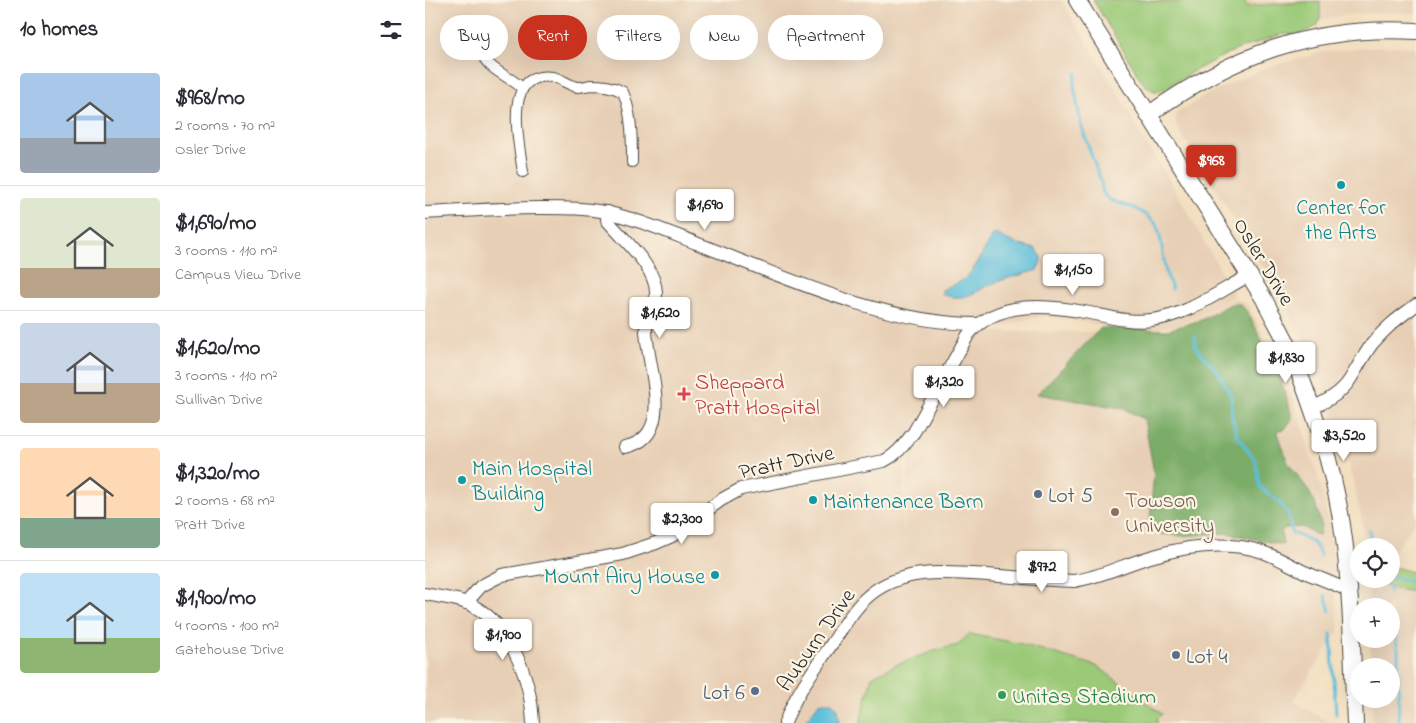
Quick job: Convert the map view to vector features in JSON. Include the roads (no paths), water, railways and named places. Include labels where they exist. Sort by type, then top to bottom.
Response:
[{"type":"street","name":"Osler Drive","points":[[1077,0],[1264,299],[1289,349],[1311,408],[1338,500],[1349,591],[1355,723]]},
{"type":"street","points":[[1149,115],[1182,91],[1209,75],[1252,55],[1274,48],[1315,38],[1353,32],[1375,30],[1416,31]]},
{"type":"street","points":[[486,60],[522,88]]},
{"type":"street","points":[[523,172],[517,105],[522,88],[529,82],[539,78],[552,77],[578,86],[602,85],[613,87],[623,92],[627,101],[629,115],[632,162]]},
{"type":"street","points":[[425,213],[531,208],[581,209],[608,212],[659,228],[796,281],[879,308],[927,320],[957,324],[978,324],[1004,311],[1027,308],[1073,310],[1133,321],[1152,320],[1183,312],[1248,276]]},
{"type":"street","points":[[608,212],[607,220],[645,264],[656,290],[655,301],[645,329],[656,402],[655,420],[649,433],[639,443],[625,447]]},
{"type":"street","points":[[1311,408],[1326,402],[1342,389],[1371,346],[1387,327],[1396,318],[1416,305]]},
{"type":"street","name":"Pratt Drive","points":[[466,603],[481,586],[502,575],[623,554],[657,543],[672,536],[721,500],[741,489],[884,461],[892,457],[914,432],[968,335],[978,324]]},
{"type":"street","name":"Auburn Drive","points":[[785,723],[798,693],[854,611],[865,598],[882,586],[908,576],[948,572],[1074,581],[1089,578],[1155,555],[1188,548],[1235,546],[1253,549],[1275,557],[1349,591]]},
{"type":"street","points":[[425,594],[466,603],[479,610],[493,622],[511,646],[524,676],[533,723]]},
{"type":"water","points":[[996,234],[1016,244],[1036,249],[1041,256],[1041,262],[1037,270],[999,281],[964,297],[942,294],[942,290],[969,275],[989,240]]},
{"type":"water","points":[[832,702],[838,709],[840,723],[804,723],[819,703]]},
{"type":"waterway","points":[[1076,73],[1074,85],[1081,125],[1103,193],[1110,200],[1134,208],[1146,215],[1156,224],[1160,235],[1166,273],[1172,289]]},
{"type":"waterway","points":[[1195,336],[1195,346],[1216,369],[1231,396],[1232,417],[1237,436],[1256,461],[1259,486],[1280,503],[1289,516],[1292,533],[1306,538],[1313,543],[1320,555]]},
{"type":"waterway","points":[[1369,530],[1370,538]]},
{"type":"waterway","points":[[1400,579],[1416,583]]},
{"type":"waterway","points":[[1389,588],[1390,592]]},
{"type":"waterway","points":[[1325,595],[1330,611]]},
{"type":"waterway","points":[[1331,634],[1336,714]]},
{"type":"waterway","points":[[1398,648],[1399,723]]},
{"type":"place","name":"Center for the Arts","points":[[1341,185]]},
{"type":"place","name":"Sheppard Pratt Hospital","points":[[684,394]]},
{"type":"place","name":"Main Hospital Building","points":[[462,480]]},
{"type":"place","name":"Lot 5","points":[[1038,494]]},
{"type":"place","name":"Maintenance Barn","points":[[813,500]]},
{"type":"place","name":"Towson University","points":[[1115,512]]},
{"type":"place","name":"Mount Airy House","points":[[715,575]]},
{"type":"place","name":"Lot 4","points":[[1176,655]]},
{"type":"place","name":"Lot 6","points":[[755,691]]},
{"type":"place","name":"Unitas Stadium","points":[[1002,695]]}]
